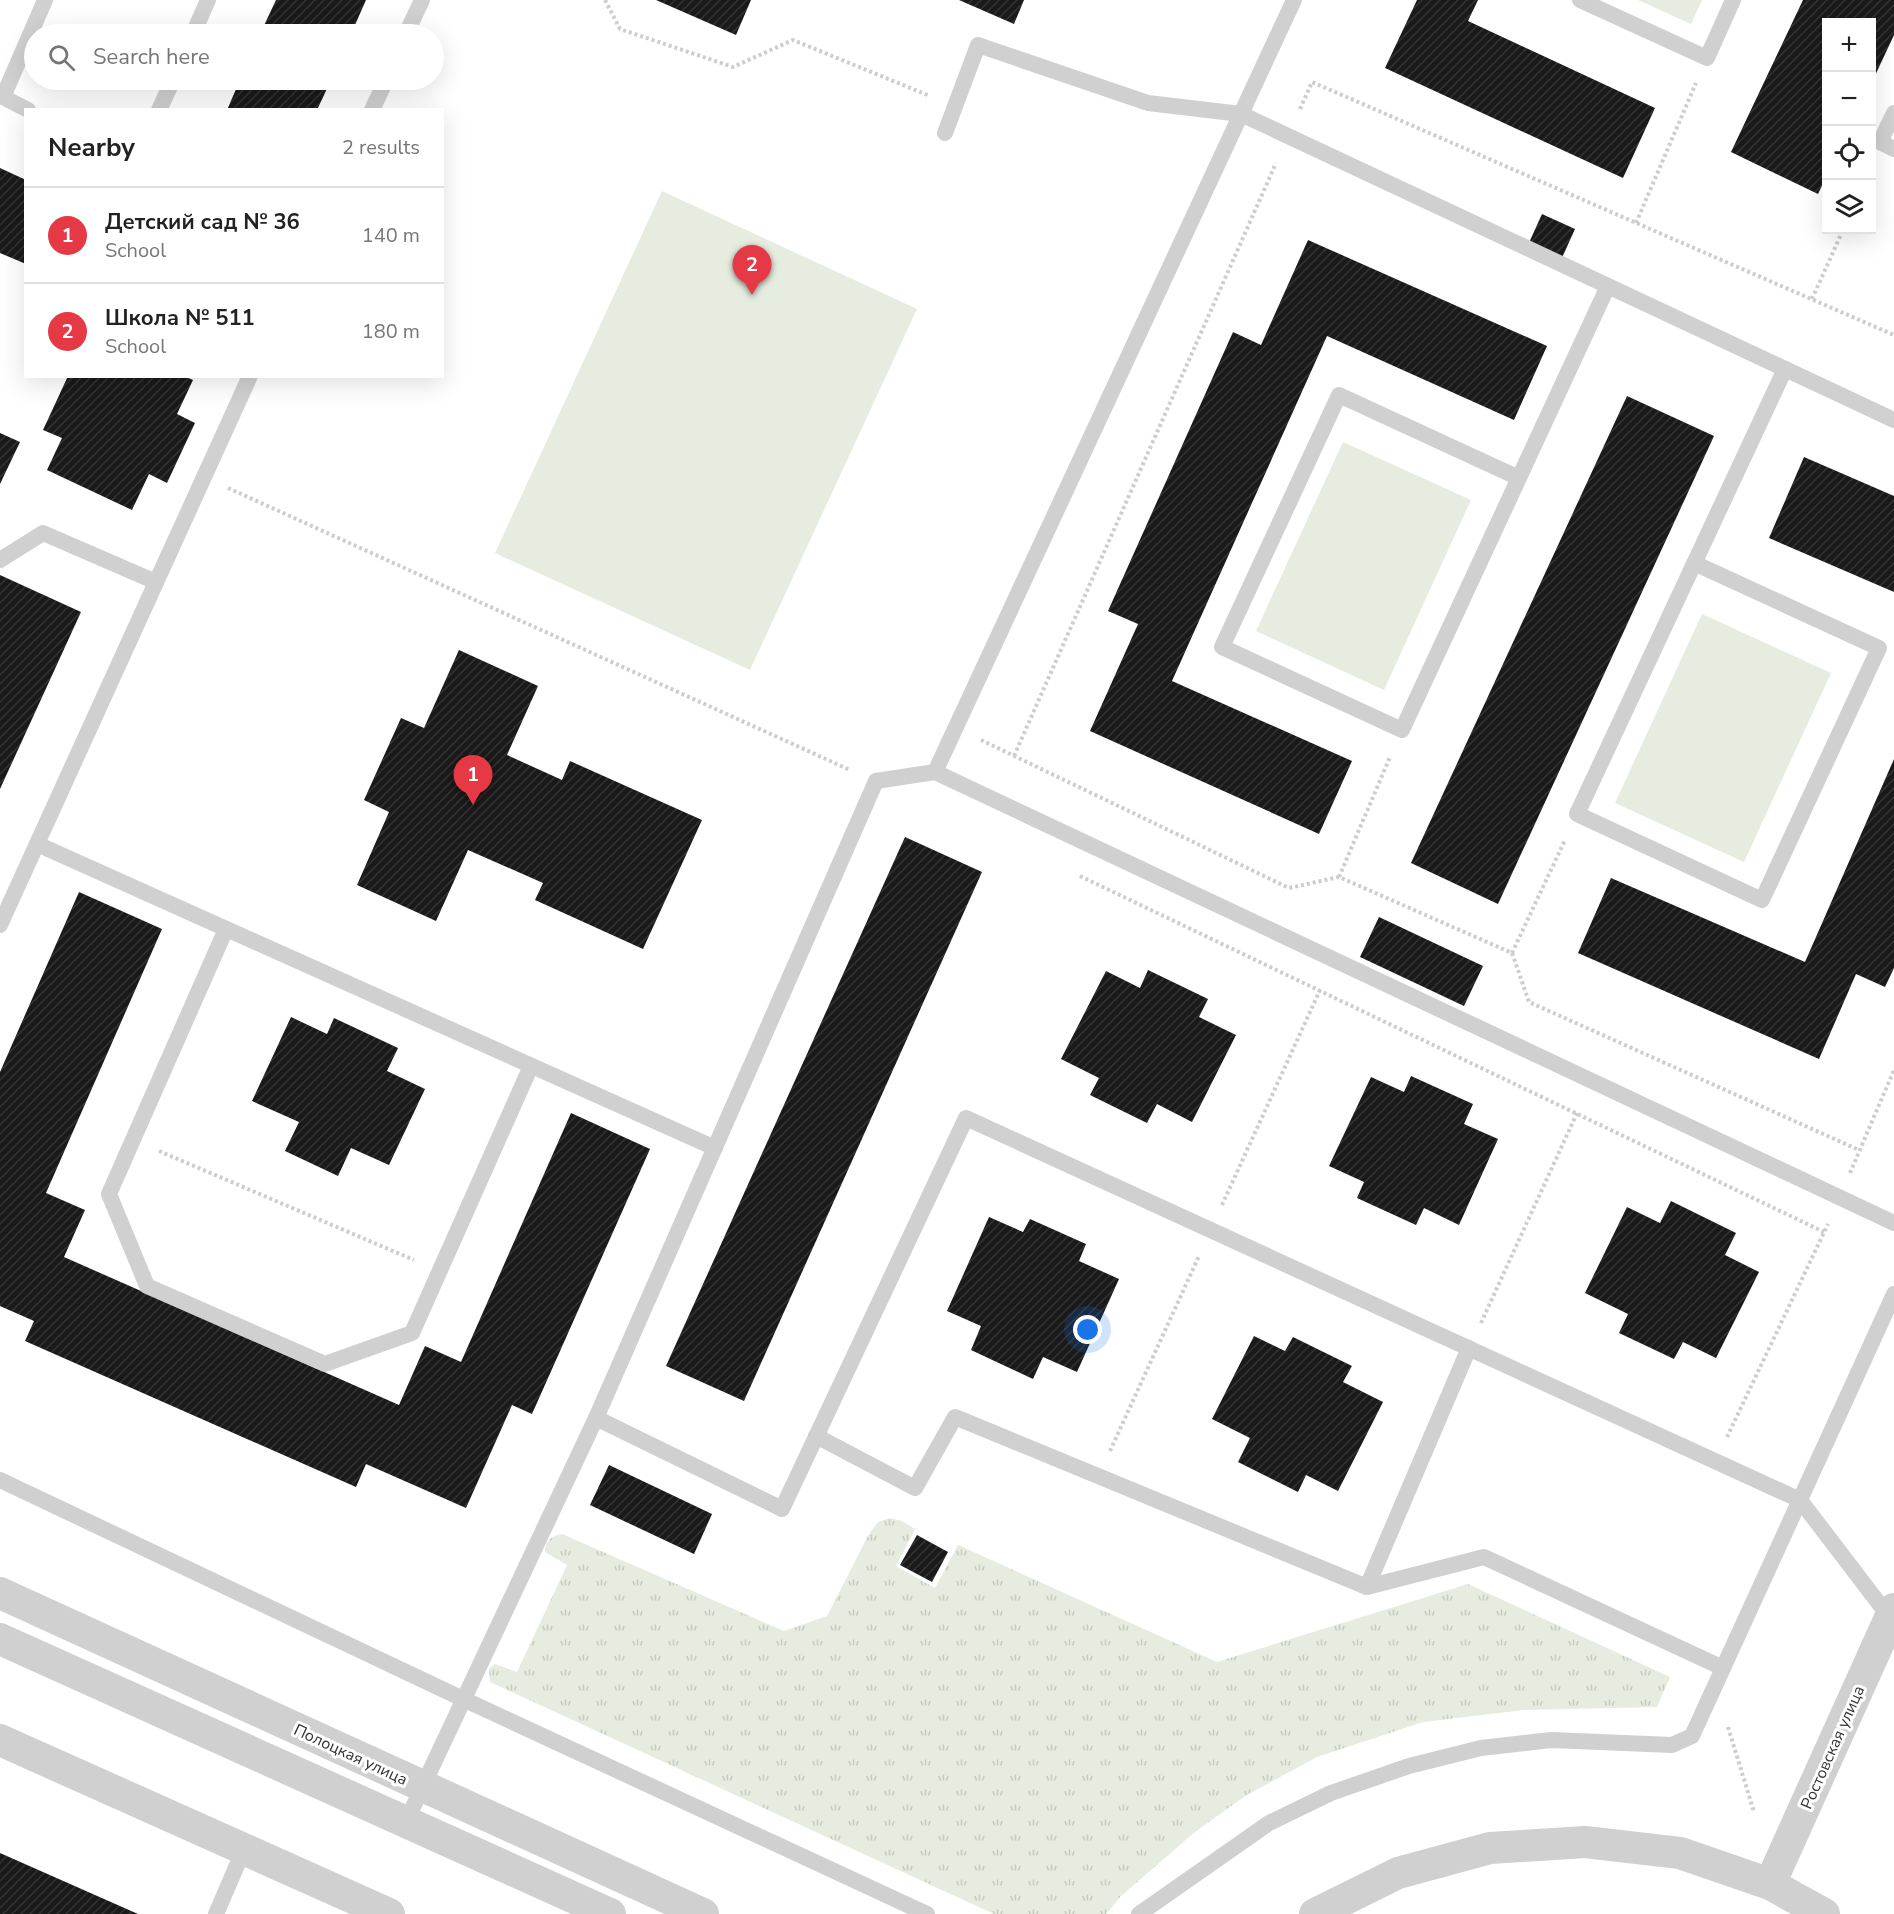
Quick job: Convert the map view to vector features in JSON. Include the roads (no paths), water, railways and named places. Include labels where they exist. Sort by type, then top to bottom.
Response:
[{"type":"street","name":"Полоцкая улица","points":[[0,1593],[703,1914]]},
{"type":"street","name":"Ростовская улица","points":[[1770,1884],[1893,1615]]},
{"type":"street","points":[[0,1639],[606,1913]]},
{"type":"street","points":[[0,1740],[389,1914]]},
{"type":"street","points":[[1315,1914],[1398,1873],[1444,1860],[1490,1848],[1585,1842],[1680,1853],[1770,1884],[1824,1914]]},
{"type":"lane","points":[[35,24],[45,0]]},
{"type":"lane","points":[[197,24],[208,0]]},
{"type":"lane","points":[[411,24],[422,0]]},
{"type":"lane","points":[[935,772],[1294,0]]},
{"type":"lane","points":[[1580,0],[1707,58],[1733,0]]},
{"type":"lane","points":[[945,133],[978,45],[1148,103],[1241,114],[1894,420]]},
{"type":"lane","points":[[24,48],[3,97],[24,108]]},
{"type":"lane","points":[[160,108],[168,90]]},
{"type":"lane","points":[[373,108],[381,90]]},
{"type":"lane","points":[[1894,112],[1880,142],[1894,148]]},
{"type":"lane","points":[[1519,478],[1339,394],[1222,647],[1402,730],[1519,478],[1608,286]]},
{"type":"lane","points":[[1694,562],[1879,648],[1762,900],[1577,814],[1694,562],[1785,369]]},
{"type":"lane","points":[[0,925],[249,378]]},
{"type":"lane","points":[[0,560],[43,533],[156,582]]},
{"type":"lane","points":[[406,1822],[596,1418],[876,781],[935,772],[1894,1223]]},
{"type":"lane","points":[[37,844],[715,1148]]},
{"type":"lane","points":[[226,929],[109,1194],[147,1286],[326,1364],[412,1333],[531,1066]]},
{"type":"lane","points":[[596,1418],[782,1509],[966,1118],[1800,1500],[1893,1615]]},
{"type":"lane","points":[[1139,1914],[1269,1823],[1330,1793],[1409,1766],[1481,1748],[1551,1740],[1672,1745],[1692,1736],[1894,1294]]},
{"type":"lane","points":[[1367,1587],[1469,1348]]},
{"type":"lane","points":[[816,1436],[915,1488],[955,1417],[1367,1587],[1484,1557],[1719,1676]]},
{"type":"lane","points":[[0,1480],[463,1699],[927,1914]]},
{"type":"lane","points":[[216,1914],[244,1849]]},
{"type":"lane","points":[[606,1913],[621,1877]]},
{"type":"place","name":"Школа № 511","points":[[752,295]]},
{"type":"place","name":"Детский сад № 36","points":[[473,805]]}]
